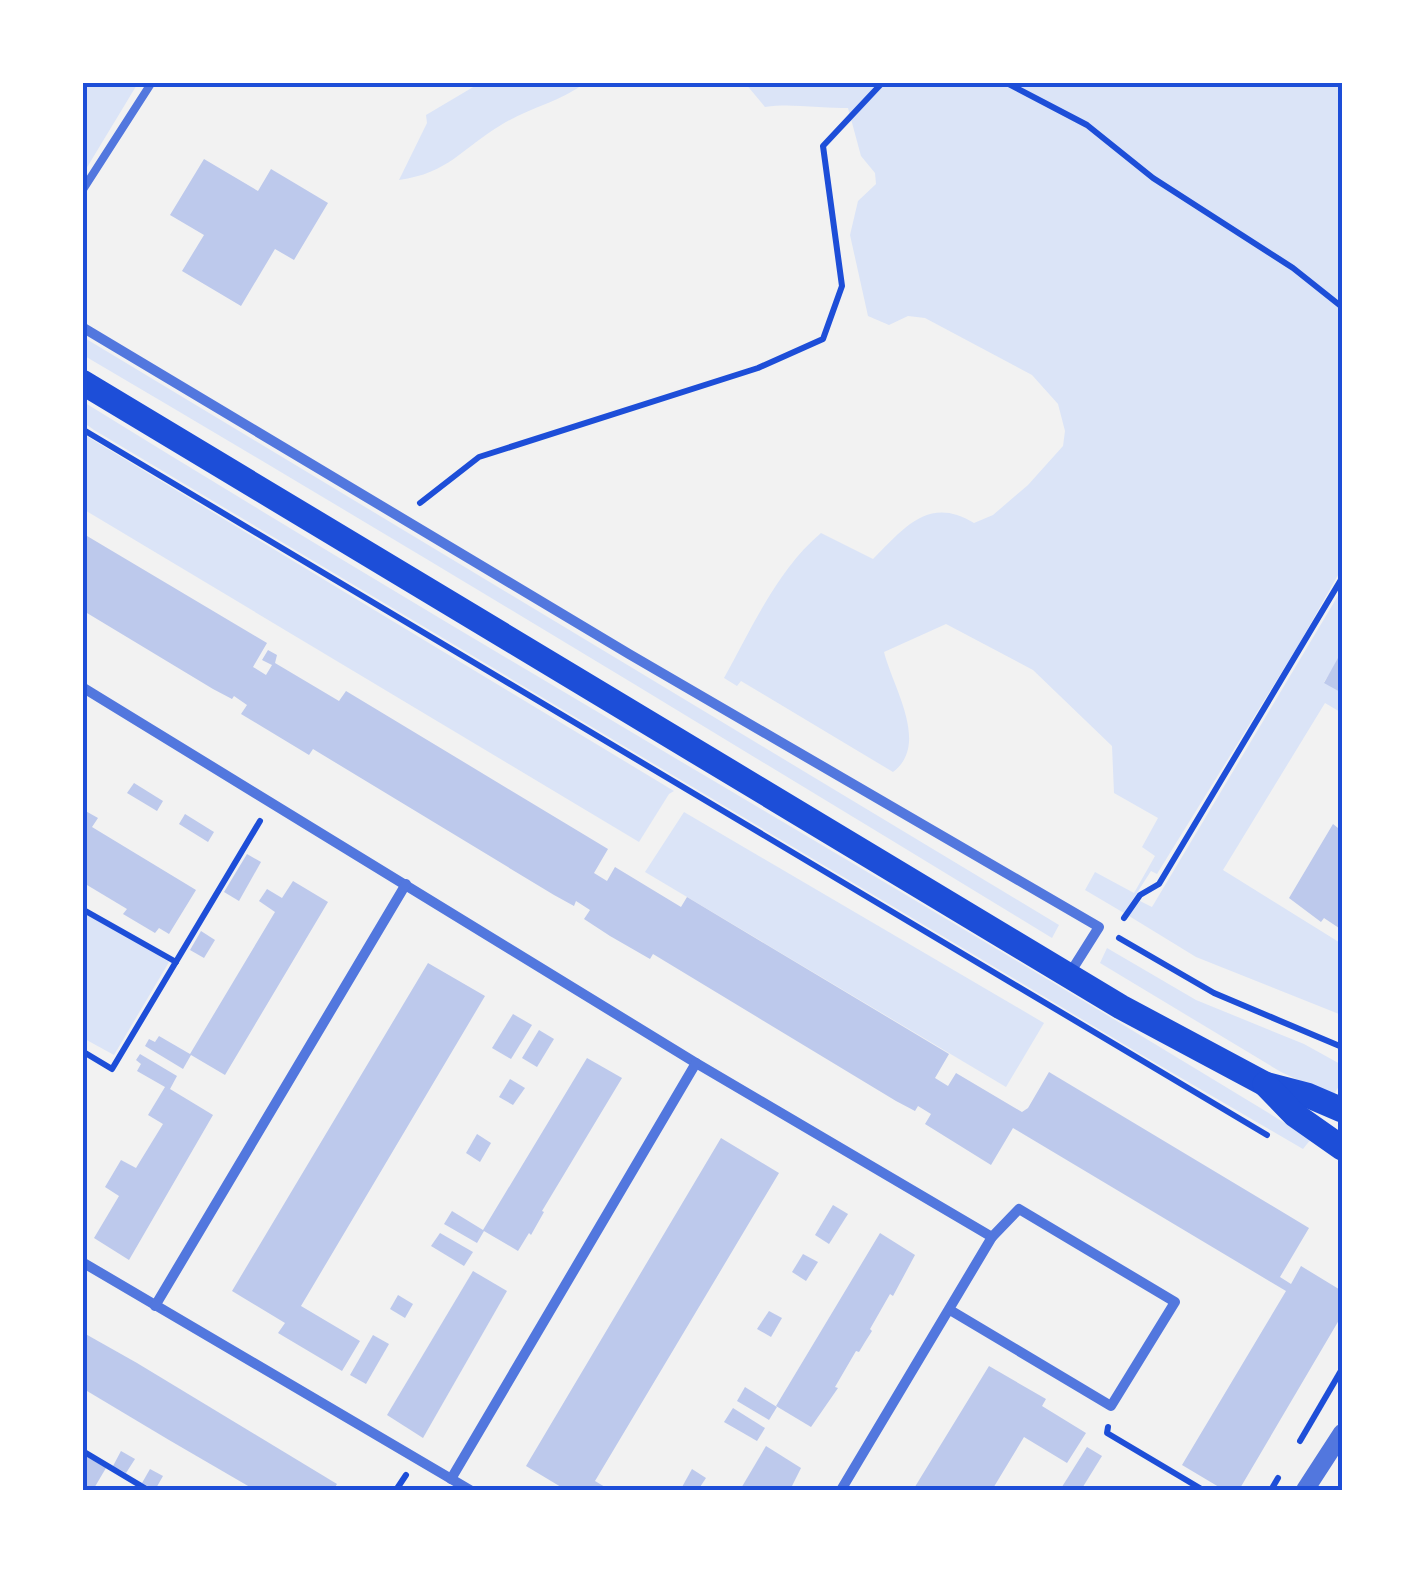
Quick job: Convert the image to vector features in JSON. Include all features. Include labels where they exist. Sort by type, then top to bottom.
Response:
[{"type":"main road","points":[[82,382],[1068,976],[1266,1084],[1342,1110]]},
{"type":"main road","points":[[1266,1084],[1294,1115],[1342,1148]]},
{"type":"street","points":[[82,328],[1098,927],[1068,976]]},
{"type":"street","points":[[82,688],[696,1063],[992,1238]]},
{"type":"street","points":[[155,1306],[406,884]]},
{"type":"street","points":[[451,1478],[696,1063]]},
{"type":"street","points":[[841,1490],[992,1238],[1019,1209],[1175,1302],[1111,1406],[950,1310]]},
{"type":"street","points":[[82,1262],[470,1490]]},
{"type":"street","points":[[1305,1490],[1342,1433]]},
{"type":"lane","points":[[82,191],[152,82]]},
{"type":"path","points":[[401,518],[479,457],[758,368],[822,339],[842,286],[823,146],[883,82]]},
{"type":"path","points":[[1004,82],[1087,124],[1153,178],[1293,268],[1342,307]]},
{"type":"path","points":[[82,429],[1276,1140]]},
{"type":"path","points":[[1124,918],[1140,895],[1159,884],[1342,578]]},
{"type":"path","points":[[82,1051],[112,1069],[271,802]]},
{"type":"path","points":[[82,909],[176,962]]},
{"type":"path","points":[[1098,927],[1214,993],[1342,1046]]},
{"type":"path","points":[[1298,1445],[1342,1369]]},
{"type":"path","points":[[1111,1406],[1107,1433],[1202,1490]]},
{"type":"path","points":[[86,1453],[148,1490]]},
{"type":"path","points":[[1271,1490],[1280,1475]]},
{"type":"shaded area","points":[[82,83],[138,83],[83,174]]},
{"type":"shaded area","points":[[480,83],[585,83],[501,125],[443,166],[399,180],[427,123],[426,115]]},
{"type":"shaded area","points":[[745,83],[1342,83],[1342,568],[1157,874],[1151,871],[1124,913],[1085,890],[1095,872],[1134,893],[1155,856],[1142,847],[1158,818],[1114,793],[1112,746],[1033,670],[946,624],[884,652],[909,731],[904,760],[893,772],[741,681],[737,686],[724,678],[778,582],[821,533],[873,559],[907,527],[930,514],[944,512],[974,523],[993,515],[1028,485],[1063,446],[1065,431],[1058,404],[1032,375],[925,318],[908,316],[889,325],[868,316],[850,235],[858,201],[876,184],[875,173],[861,156],[848,108],[765,107]]},
{"type":"shaded area","points":[[83,337],[1059,925],[1052,938],[83,355]]},
{"type":"shaded area","points":[[82,401],[1311,1139],[1303,1149],[94,430],[83,422]]},
{"type":"shaded area","points":[[83,434],[674,791],[639,842],[83,509]]},
{"type":"shaded area","points":[[1342,589],[1342,655],[1324,682],[1342,693],[1342,713],[1325,703],[1223,870],[1342,944],[1339,1014],[1196,957],[1129,916],[1140,901],[1152,907]]},
{"type":"shaded area","points":[[684,812],[1044,1023],[1006,1087],[645,872]]},
{"type":"shaded area","points":[[82,909],[169,962],[114,1055],[83,1038]]},
{"type":"shaded area","points":[[1107,948],[1196,1000],[1304,1044],[1342,1065],[1342,1081],[1333,1096],[1281,1072],[1100,963]]},
{"type":"building","points":[[204,159],[258,191],[271,169],[328,203],[294,260],[275,249],[241,306],[182,271],[204,235],[170,215]]},
{"type":"building","points":[[82,533],[267,643],[253,667],[266,675],[272,665],[262,660],[268,650],[277,655],[275,663],[339,701],[346,691],[608,849],[594,873],[607,881],[615,867],[681,907],[687,897],[949,1054],[935,1078],[948,1086],[956,1073],[1022,1112],[1049,1072],[1309,1228],[1280,1277],[1291,1284],[1301,1266],[1342,1291],[1342,1315],[1239,1490],[1224,1490],[1182,1465],[1286,1291],[1013,1128],[991,1165],[925,1124],[931,1114],[918,1106],[915,1111],[896,1101],[653,954],[650,959],[610,936],[584,919],[590,910],[576,901],[574,906],[554,895],[313,749],[309,755],[241,714],[247,705],[234,696],[232,699],[213,689],[82,610]]},
{"type":"building","points":[[1338,658],[1342,660],[1342,693],[1324,683]]},
{"type":"building","points":[[134,783],[163,801],[157,811],[127,793]]},
{"type":"building","points":[[82,809],[98,818],[92,827],[196,890],[169,934],[159,928],[155,933],[123,914],[127,909],[82,882]]},
{"type":"building","points":[[185,814],[214,832],[208,842],[179,824]]},
{"type":"building","points":[[1342,821],[1342,930],[1324,918],[1321,922],[1289,898],[1333,824],[1338,828]]},
{"type":"building","points":[[247,854],[261,862],[239,901],[224,892]]},
{"type":"building","points":[[293,881],[328,902],[225,1075],[191,1055],[183,1069],[145,1046],[149,1039],[155,1042],[159,1036],[190,1054],[275,912],[259,901],[267,889],[282,898]]},
{"type":"building","points":[[201,931],[215,940],[204,958],[190,950]]},
{"type":"building","points":[[428,963],[485,996],[301,1306],[360,1341],[342,1371],[278,1333],[285,1323],[232,1291]]},
{"type":"building","points":[[513,1014],[532,1025],[511,1059],[492,1048]]},
{"type":"building","points":[[539,1030],[554,1039],[537,1067],[522,1058]]},
{"type":"building","points":[[140,1054],[177,1076],[170,1089],[213,1115],[129,1260],[94,1238],[119,1196],[105,1187],[121,1160],[136,1168],[163,1124],[148,1115],[165,1087],[137,1071]]},
{"type":"building","points":[[587,1058],[622,1078],[518,1251],[484,1231],[477,1243],[444,1224],[452,1211],[483,1230]]},
{"type":"building","points":[[510,1079],[525,1088],[513,1105],[499,1097]]},
{"type":"building","points":[[477,1134],[491,1143],[480,1162],[466,1153]]},
{"type":"building","points":[[721,1138],[779,1173],[595,1481],[610,1490],[566,1490],[526,1466]]},
{"type":"building","points":[[833,1205],[848,1214],[829,1244],[815,1235]]},
{"type":"building","points":[[440,1233],[473,1252],[464,1266],[431,1246]]},
{"type":"building","points":[[880,1233],[915,1255],[811,1427],[776,1406]]},
{"type":"building","points":[[803,1254],[818,1262],[806,1281],[792,1272]]},
{"type":"building","points":[[473,1271],[507,1291],[423,1438],[387,1415]]},
{"type":"building","points":[[398,1295],[413,1304],[405,1318],[390,1309]]},
{"type":"building","points":[[769,1311],[782,1318],[771,1337],[757,1329]]},
{"type":"building","points":[[82,1332],[337,1484],[333,1490],[255,1490],[169,1440],[82,1388]]},
{"type":"building","points":[[373,1335],[389,1344],[366,1384],[350,1375]]},
{"type":"building","points":[[989,1366],[1046,1399],[1042,1406],[1086,1433],[1067,1463],[1024,1437],[992,1490],[913,1490]]},
{"type":"building","points":[[745,1387],[777,1407],[769,1420],[737,1401]]},
{"type":"building","points":[[733,1408],[765,1428],[757,1441],[724,1422]]},
{"type":"building","points":[[766,1446],[801,1468],[790,1490],[740,1490]]},
{"type":"building","points":[[1087,1447],[1102,1456],[1081,1490],[1060,1490]]},
{"type":"building","points":[[121,1451],[135,1459],[126,1473],[113,1466]]},
{"type":"building","points":[[82,1454],[106,1468],[93,1490],[82,1488]]},
{"type":"building","points":[[150,1469],[163,1476],[155,1490],[142,1483]]},
{"type":"building","points":[[692,1469],[706,1478],[698,1490],[682,1487]]}]
